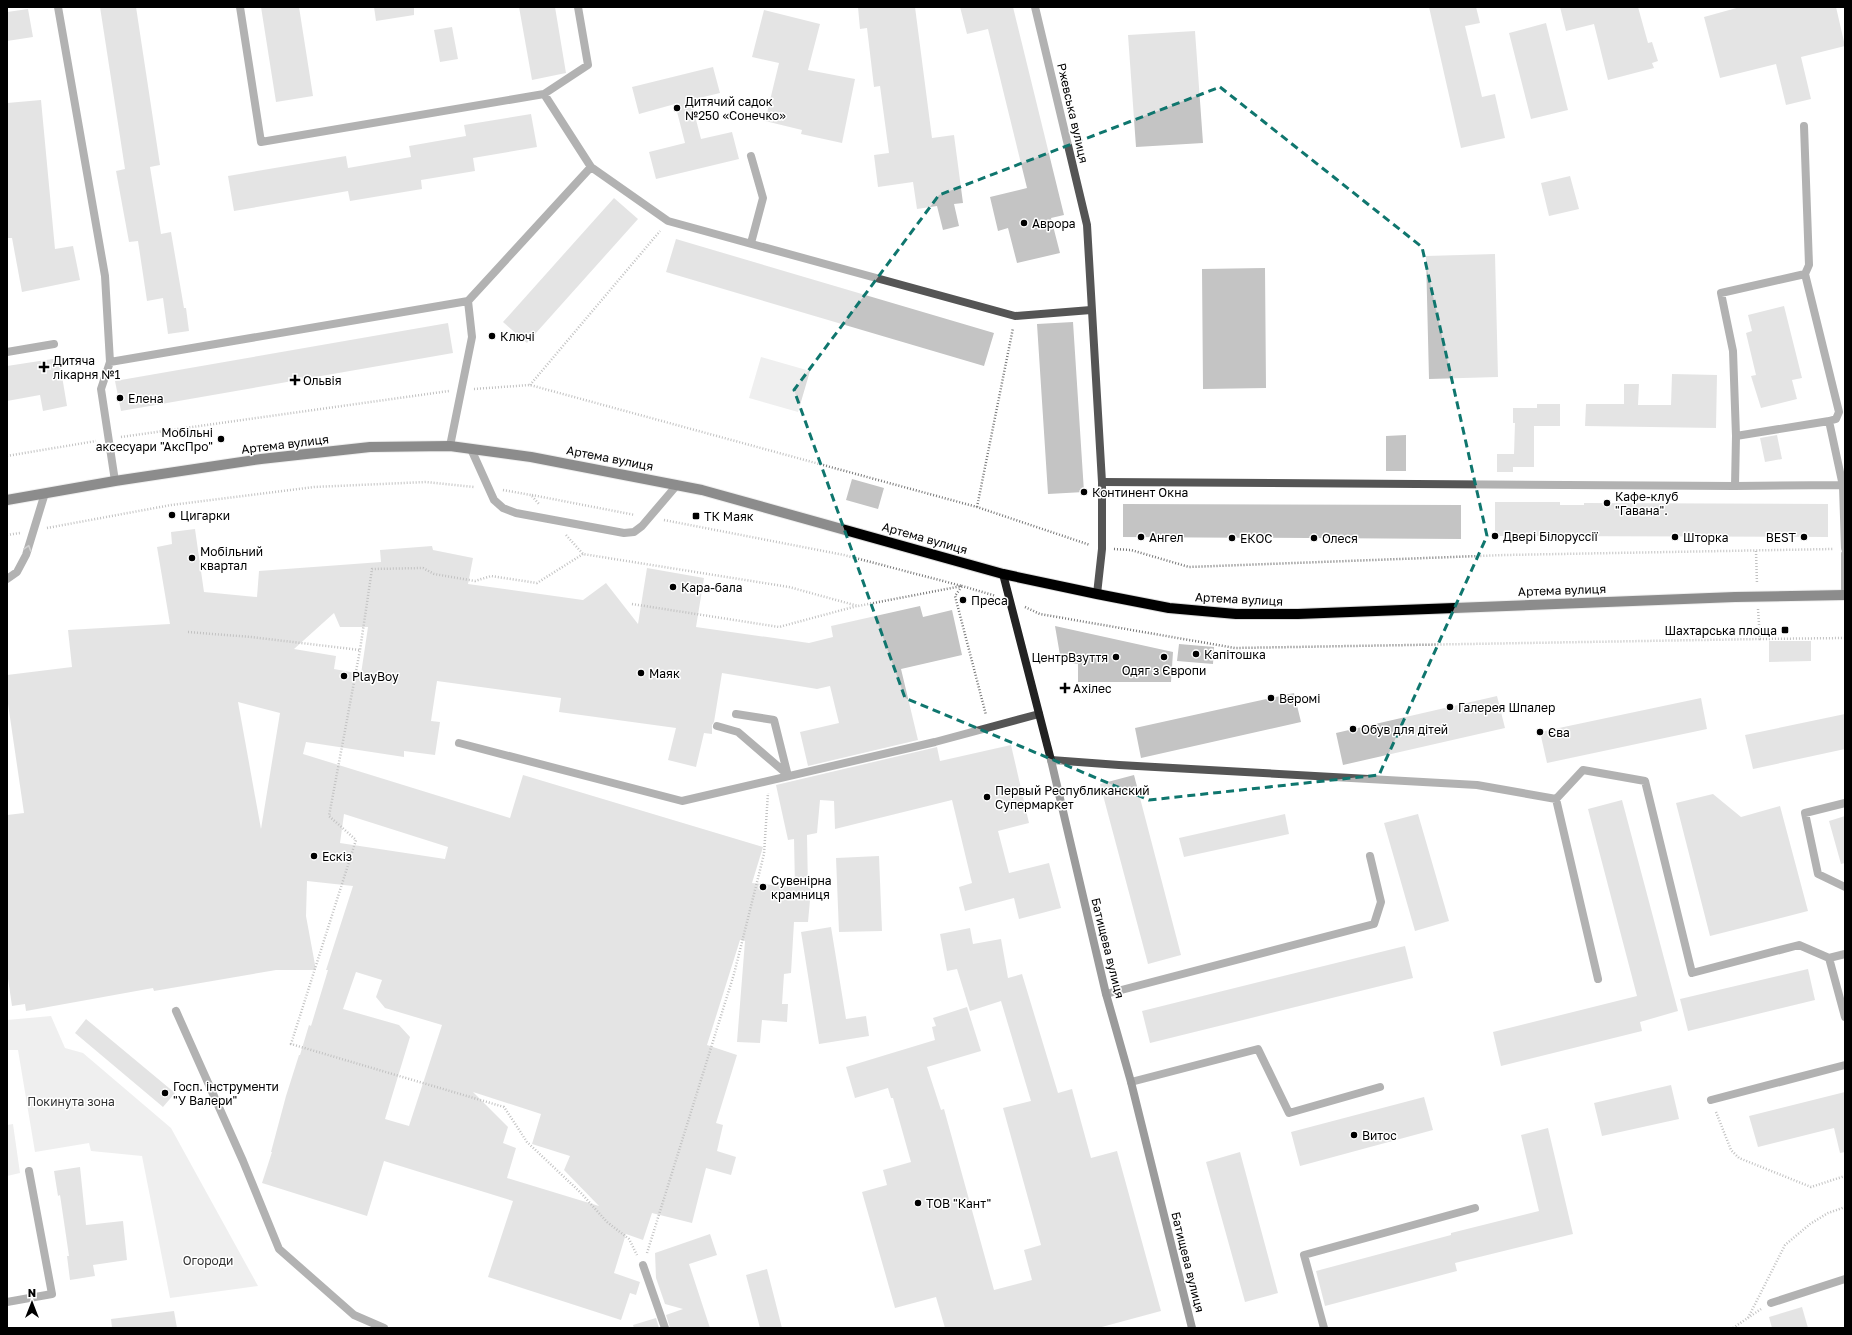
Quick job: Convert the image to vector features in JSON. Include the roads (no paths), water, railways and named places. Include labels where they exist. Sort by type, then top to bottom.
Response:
[{"type":"main road","name":"Артема вулиця","points":[[7,500],[115,481],[261,459],[370,447],[450,446],[531,457],[702,490],[1003,574],[1169,608],[1236,614],[1298,614],[1845,594]]},
{"type":"street","points":[[58,7],[105,276],[110,362],[101,388],[115,481]]},
{"type":"street","points":[[240,7],[261,142],[544,94],[588,65],[578,7]]},
{"type":"street","name":"Ржевська вулиця","points":[[1035,7],[1087,225],[1102,482],[1102,549],[1097,594]]},
{"type":"street","points":[[544,94],[592,167],[668,221],[1015,316],[1091,310]]},
{"type":"street","points":[[1736,436],[1829,421],[1836,419],[1839,412],[1805,274],[1809,265],[1804,126]]},
{"type":"street","points":[[751,156],[763,198],[751,243]]},
{"type":"street","points":[[110,362],[468,301],[592,167]]},
{"type":"street","points":[[1735,486],[1736,436],[1733,350],[1721,294],[1805,274]]},
{"type":"street","points":[[450,446],[472,337],[468,301]]},
{"type":"street","points":[[7,352],[54,344]]},
{"type":"street","points":[[1829,421],[1844,486],[1841,548]]},
{"type":"street","points":[[471,449],[494,500],[503,508],[516,513],[624,533],[634,532],[642,526],[677,485]]},
{"type":"street","points":[[1102,482],[1844,486]]},
{"type":"street","points":[[7,579],[17,572],[26,555],[45,493]]},
{"type":"street","points":[[1845,554],[1845,594]]},
{"type":"street","name":"Батищева вулиця","points":[[1003,574],[1051,760],[1106,994],[1131,1082],[1192,1328]]},
{"type":"street","points":[[736,714],[774,720],[788,776]]},
{"type":"street","points":[[459,743],[682,800],[935,742],[1039,714]]},
{"type":"street","points":[[717,726],[738,732],[788,776]]},
{"type":"street","points":[[1051,760],[1477,785],[1556,799]]},
{"type":"street","points":[[1556,799],[1583,770],[1645,781],[1692,973],[1799,944],[1828,958],[1845,954]]},
{"type":"street","points":[[1556,799],[1598,979]]},
{"type":"street","points":[[1845,803],[1805,813],[1818,874],[1845,887]]},
{"type":"street","points":[[1106,994],[1374,924],[1381,902],[1370,856]]},
{"type":"street","points":[[1828,958],[1845,1017]]},
{"type":"street","points":[[176,1011],[243,1161],[279,1249],[354,1315],[384,1328]]},
{"type":"street","points":[[1131,1082],[1258,1049],[1289,1113],[1380,1087]]},
{"type":"street","points":[[1711,1100],[1845,1064]]},
{"type":"street","points":[[7,1302],[52,1294],[29,1171]]},
{"type":"street","points":[[1324,1328],[1304,1255],[1475,1208]]},
{"type":"street","points":[[643,1265],[665,1328]]},
{"type":"street","points":[[1771,1303],[1845,1279]]},
{"type":"place","name":"Дитячий садок №250 «Сонечко»","points":[[677,108]]},
{"type":"place","name":"Аврора","points":[[1024,223]]},
{"type":"place","name":"Ключі","points":[[492,336]]},
{"type":"place","name":"Дитяча лікарня №1","points":[[44,367]]},
{"type":"place","name":"Ольвія","points":[[295,380]]},
{"type":"place","name":"Елена","points":[[120,398]]},
{"type":"place","name":"Мобільні аксесуари \"АксПро\"","points":[[221,439]]},
{"type":"place","name":"Континент Окна","points":[[1084,492]]},
{"type":"place","name":"Кафе-клуб \"Гавана\".","points":[[1607,503]]},
{"type":"place","name":"Цигарки","points":[[172,515]]},
{"type":"place","name":"ТК Маяк","points":[[696,516]]},
{"type":"place","name":"Двері Білоруссії","points":[[1495,536]]},
{"type":"place","name":"Ангел","points":[[1141,537]]},
{"type":"place","name":"Шторка","points":[[1675,537]]},
{"type":"place","name":"BEST","points":[[1804,537]]},
{"type":"place","name":"ЕКОС","points":[[1232,538]]},
{"type":"place","name":"Олеся","points":[[1314,538]]},
{"type":"place","name":"Мобільний квартал","points":[[192,558]]},
{"type":"place","name":"Кара-бала","points":[[673,587]]},
{"type":"place","name":"Преса","points":[[963,600]]},
{"type":"place","name":"Шахтарська площа","points":[[1785,630]]},
{"type":"place","name":"Капітошка","points":[[1196,654]]},
{"type":"place","name":"ЦентрВзуття","points":[[1116,657]]},
{"type":"place","name":"Одяг з Європи","points":[[1164,657]]},
{"type":"place","name":"Маяк","points":[[641,673]]},
{"type":"place","name":"PlayBoy","points":[[344,676]]},
{"type":"place","name":"Ахілес","points":[[1065,688]]},
{"type":"place","name":"Веромі","points":[[1271,698]]},
{"type":"place","name":"Галерея Шпалер","points":[[1450,707]]},
{"type":"place","name":"Обув для дітей","points":[[1353,729]]},
{"type":"place","name":"Єва","points":[[1540,732]]},
{"type":"place","name":"Первый Республиканский Супермаркет","points":[[987,797]]},
{"type":"place","name":"Ескіз","points":[[314,856]]},
{"type":"place","name":"Сувенірна крамниця","points":[[763,887]]},
{"type":"place","name":"Госп. інструменти \"У Валери\"","points":[[165,1093]]},
{"type":"place","name":"Витос","points":[[1354,1135]]},
{"type":"place","name":"ТОВ \"Кант\"","points":[[918,1203]]},
{"type":"park label","name":"Покинута зона","points":[[71,1101]]},
{"type":"park label","name":"Огороди","points":[[208,1260]]}]
